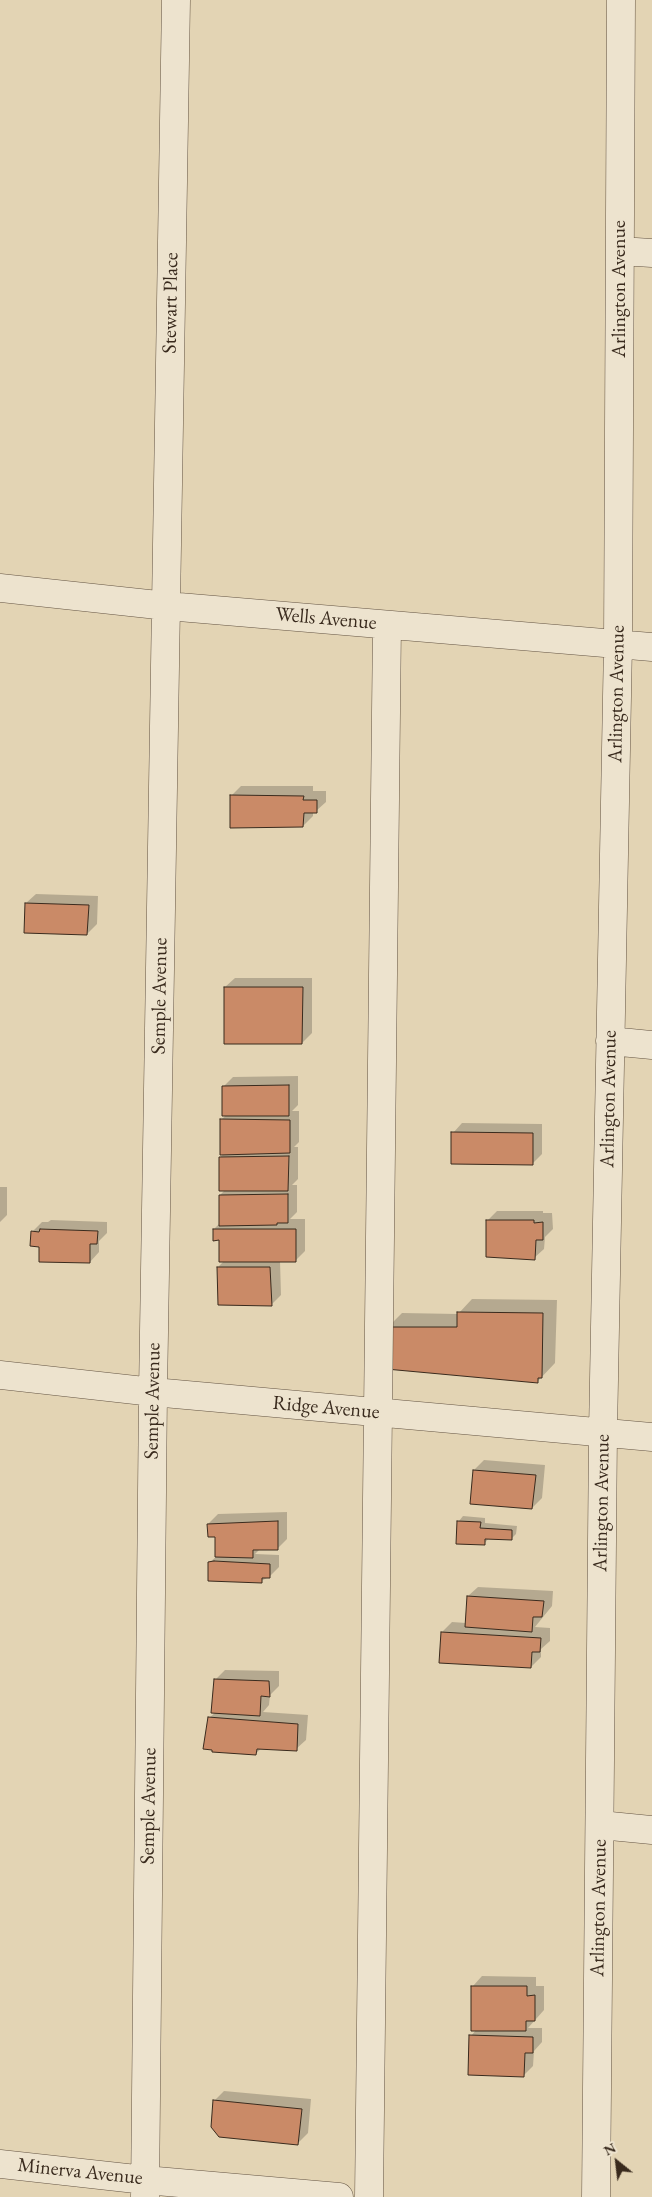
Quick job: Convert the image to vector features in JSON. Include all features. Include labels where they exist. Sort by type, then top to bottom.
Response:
[{"type":"street","name":"Stewart Place","points":[[167,606],[176,0]]},
{"type":"street","name":"Arlington Avenue","points":[[596,2197],[603,1432],[618,644],[621,0]]},
{"type":"street","points":[[620,251],[652,253]]},
{"type":"street","name":"Wells Avenue","points":[[0,588],[167,606],[652,647]]},
{"type":"street","name":"Semple Avenue","points":[[145,2188],[153,1392],[167,606]]},
{"type":"street","points":[[369,2197],[388,624]]},
{"type":"street","points":[[610,1041],[652,1045]]},
{"type":"street","name":"Ridge Avenue","points":[[0,1375],[153,1392],[652,1437]]},
{"type":"street","points":[[600,1825],[652,1830]]},
{"type":"street","name":"Minerva Avenue","points":[[0,2164],[145,2188],[338,2197]]},
{"type":"building","points":[[230,795],[304,796],[303,800],[317,800],[317,813],[304,813],[303,827],[230,828]]},
{"type":"building","points":[[25,903],[89,905],[87,935],[24,933]]},
{"type":"building","points":[[224,987],[303,987],[302,1044],[224,1044]]},
{"type":"building","points":[[289,1085],[289,1116],[222,1116],[222,1086]]},
{"type":"building","points":[[220,1119],[290,1120],[290,1153],[220,1155]]},
{"type":"building","points":[[451,1132],[533,1133],[533,1165],[451,1164]]},
{"type":"building","points":[[289,1156],[288,1191],[219,1191],[219,1157]]},
{"type":"building","points":[[288,1194],[288,1223],[277,1223],[277,1225],[219,1226],[219,1195]]},
{"type":"building","points":[[486,1220],[534,1220],[534,1223],[543,1222],[543,1240],[536,1240],[535,1260],[486,1257]]},
{"type":"building","points":[[40,1229],[98,1231],[97,1244],[90,1244],[90,1263],[39,1262],[39,1247],[30,1246],[31,1231],[39,1232]]},
{"type":"building","points":[[213,1229],[296,1229],[296,1262],[219,1262],[219,1240],[213,1241]]},
{"type":"building","points":[[217,1267],[270,1267],[272,1306],[218,1305]]},
{"type":"building","points":[[457,1312],[543,1313],[542,1378],[538,1378],[538,1383],[386,1369],[387,1327],[457,1327]]},
{"type":"building","points":[[473,1470],[536,1475],[532,1509],[470,1504]]},
{"type":"building","points":[[278,1521],[278,1550],[253,1550],[253,1558],[215,1557],[215,1537],[208,1537],[207,1524]]},
{"type":"building","points":[[457,1521],[481,1522],[480,1528],[512,1530],[512,1540],[485,1539],[485,1545],[456,1544]]},
{"type":"building","points":[[208,1562],[270,1564],[270,1578],[262,1578],[262,1583],[208,1581]]},
{"type":"building","points":[[467,1596],[544,1601],[542,1617],[533,1617],[532,1632],[465,1627]]},
{"type":"building","points":[[441,1632],[541,1638],[540,1652],[532,1652],[531,1668],[439,1663]]},
{"type":"building","points":[[214,1679],[269,1681],[270,1697],[261,1696],[260,1716],[211,1713]]},
{"type":"building","points":[[208,1717],[298,1724],[297,1751],[257,1749],[256,1755],[212,1752],[212,1750],[203,1749]]},
{"type":"building","points":[[471,1986],[527,1986],[527,1996],[535,1995],[535,2021],[526,2021],[526,2031],[471,2031]]},
{"type":"building","points":[[469,2035],[533,2037],[533,2053],[525,2053],[524,2077],[468,2075]]},
{"type":"building","points":[[213,2100],[302,2109],[298,2145],[219,2137],[211,2127]]}]
